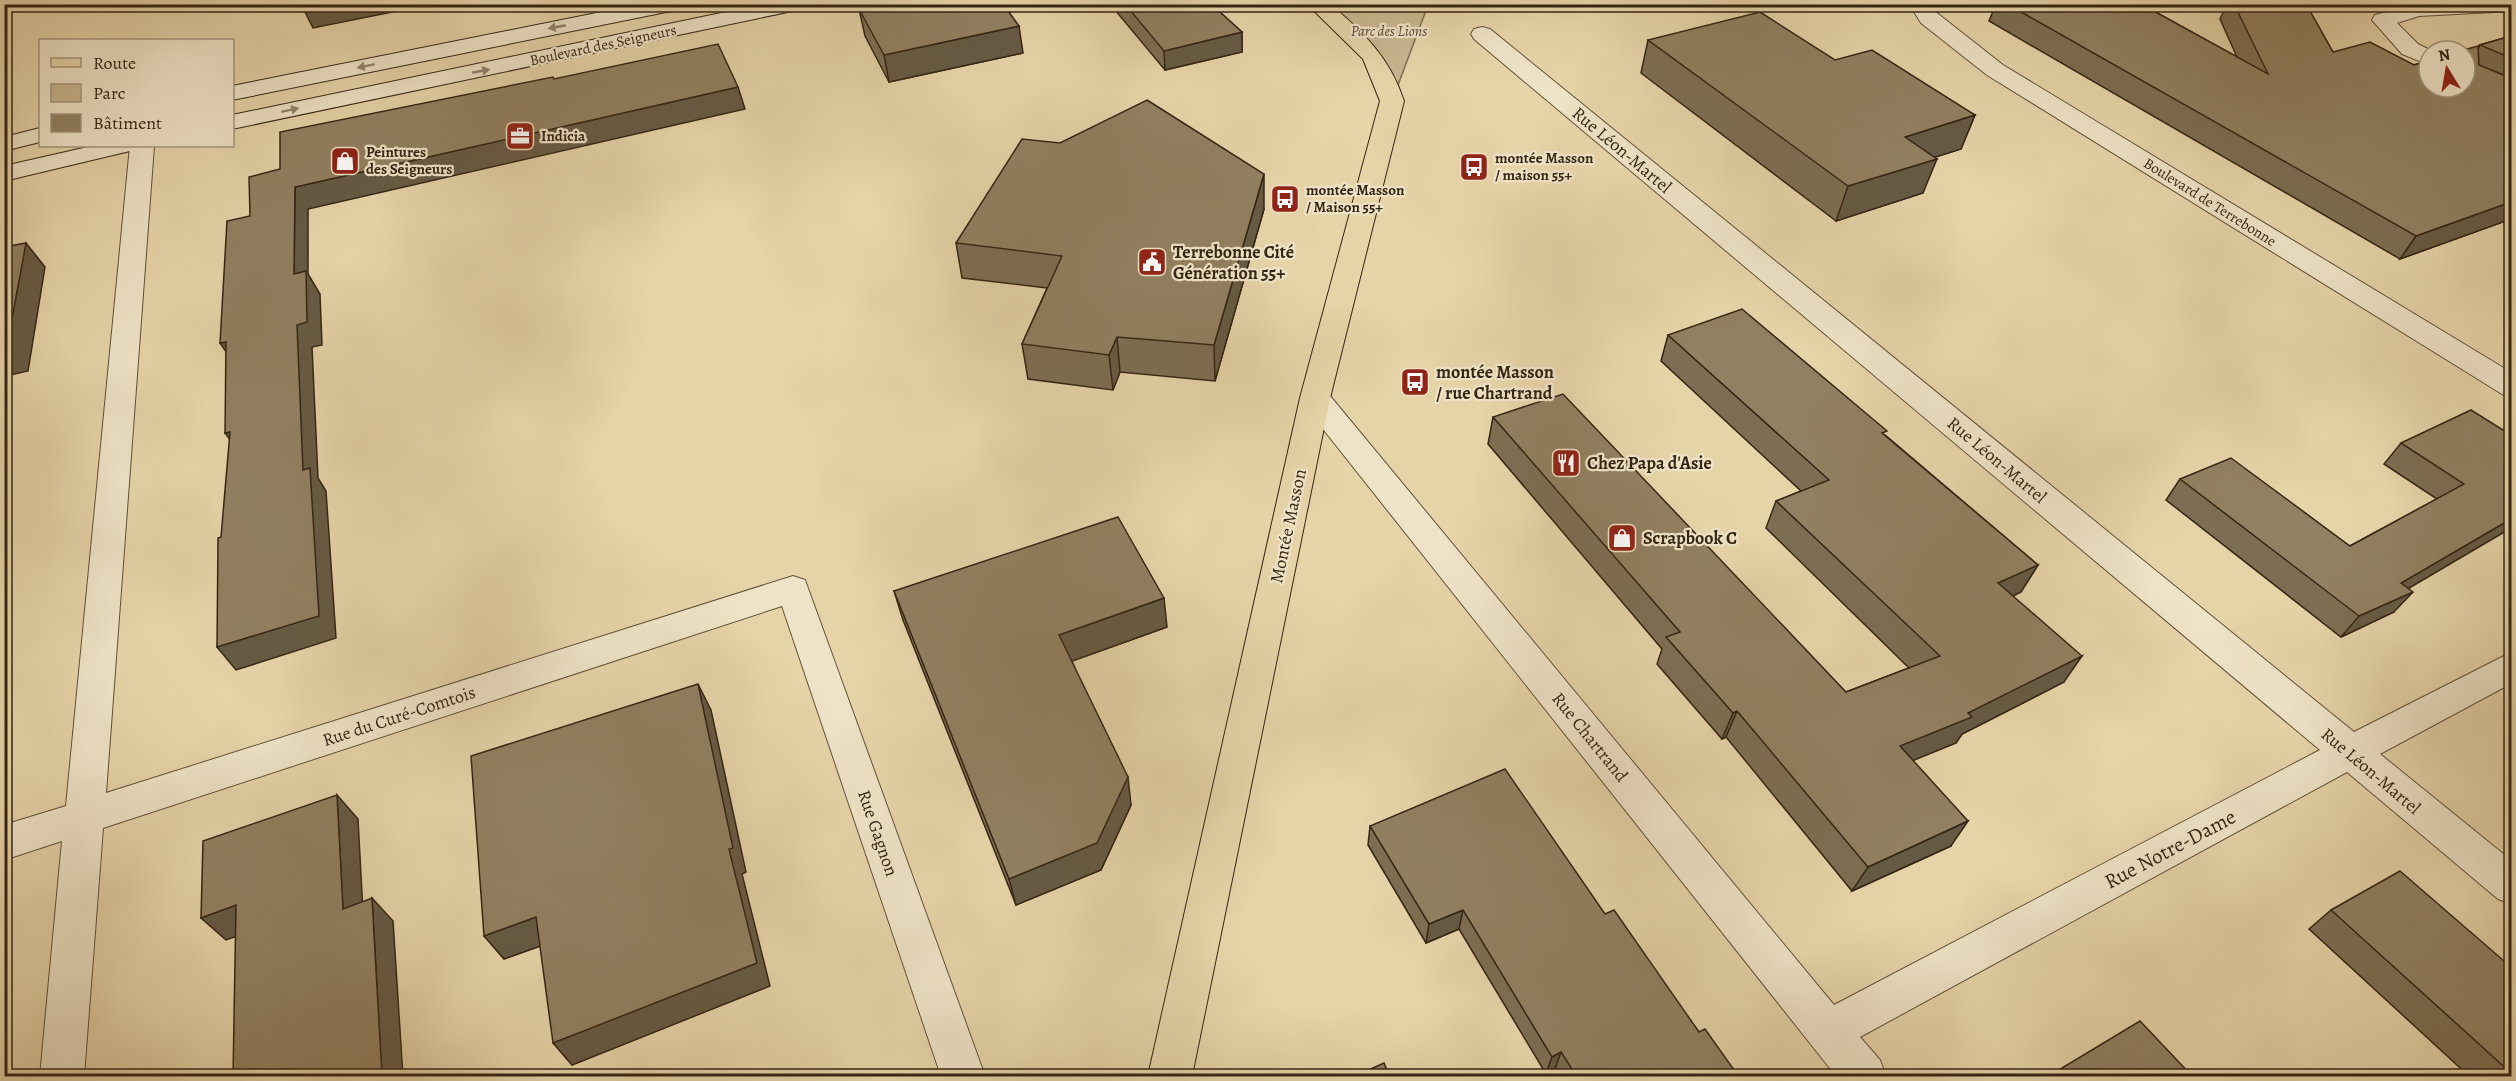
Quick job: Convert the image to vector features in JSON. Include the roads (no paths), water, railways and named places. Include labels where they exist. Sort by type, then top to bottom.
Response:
[{"type":"main road","name":"Montée Masson","points":[[1170,1077],[1316,398],[1392,101],[1386,76],[1367,46],[1317,4]]},
{"type":"street","name":"Boulevard des Seigneurs","points":[[234,93],[676,4]]},
{"type":"street","name":"Boulevard des Seigneurs","points":[[234,122],[797,4]]},
{"type":"street","name":"Boulevard de Terrebonne","points":[[1918,4],[1929,18],[1995,70],[2511,387]]},
{"type":"street","points":[[2417,52],[2410,49],[2384,20],[2418,10],[2511,5]]},
{"type":"street","name":"Rue Léon-Martel","points":[[1482,34],[2511,886]]},
{"type":"street","name":"Boulevard des Seigneurs","points":[[508,36],[514,64]]},
{"type":"street","points":[[4,144],[39,135]]},
{"type":"street","points":[[4,174],[116,147]]},
{"type":"street","points":[[62,1077],[142,147]]},
{"type":"street","name":"Rue Chartrand","points":[[1316,398],[1864,1077]]},
{"type":"street","name":"Rue du Curé-Comtois","points":[[4,843],[793,589]]},
{"type":"street","name":"Rue Gagnon","points":[[793,589],[963,1077]]},
{"type":"street","name":"Rue Notre-Dame","points":[[1828,1031],[2511,666]]},
{"type":"place","name":"Indicia","points":[[520,136]]},
{"type":"place","name":"Peintures des Seigneurs","points":[[345,161]]},
{"type":"place","name":"montée Masson / maison 55+","points":[[1474,167]]},
{"type":"place","name":"montée Masson / Maison 55+","points":[[1285,199]]},
{"type":"place","name":"Terrebonne Cité Génération 55+","points":[[1152,262]]},
{"type":"place","name":"montée Masson / rue Chartrand","points":[[1415,382]]},
{"type":"place","name":"Chez Papa d'Asie","points":[[1566,463]]},
{"type":"place","name":"Scrapbook C","points":[[1622,538]]},
{"type":"park label","name":"Parc des Lions","points":[[1389,31]]}]
